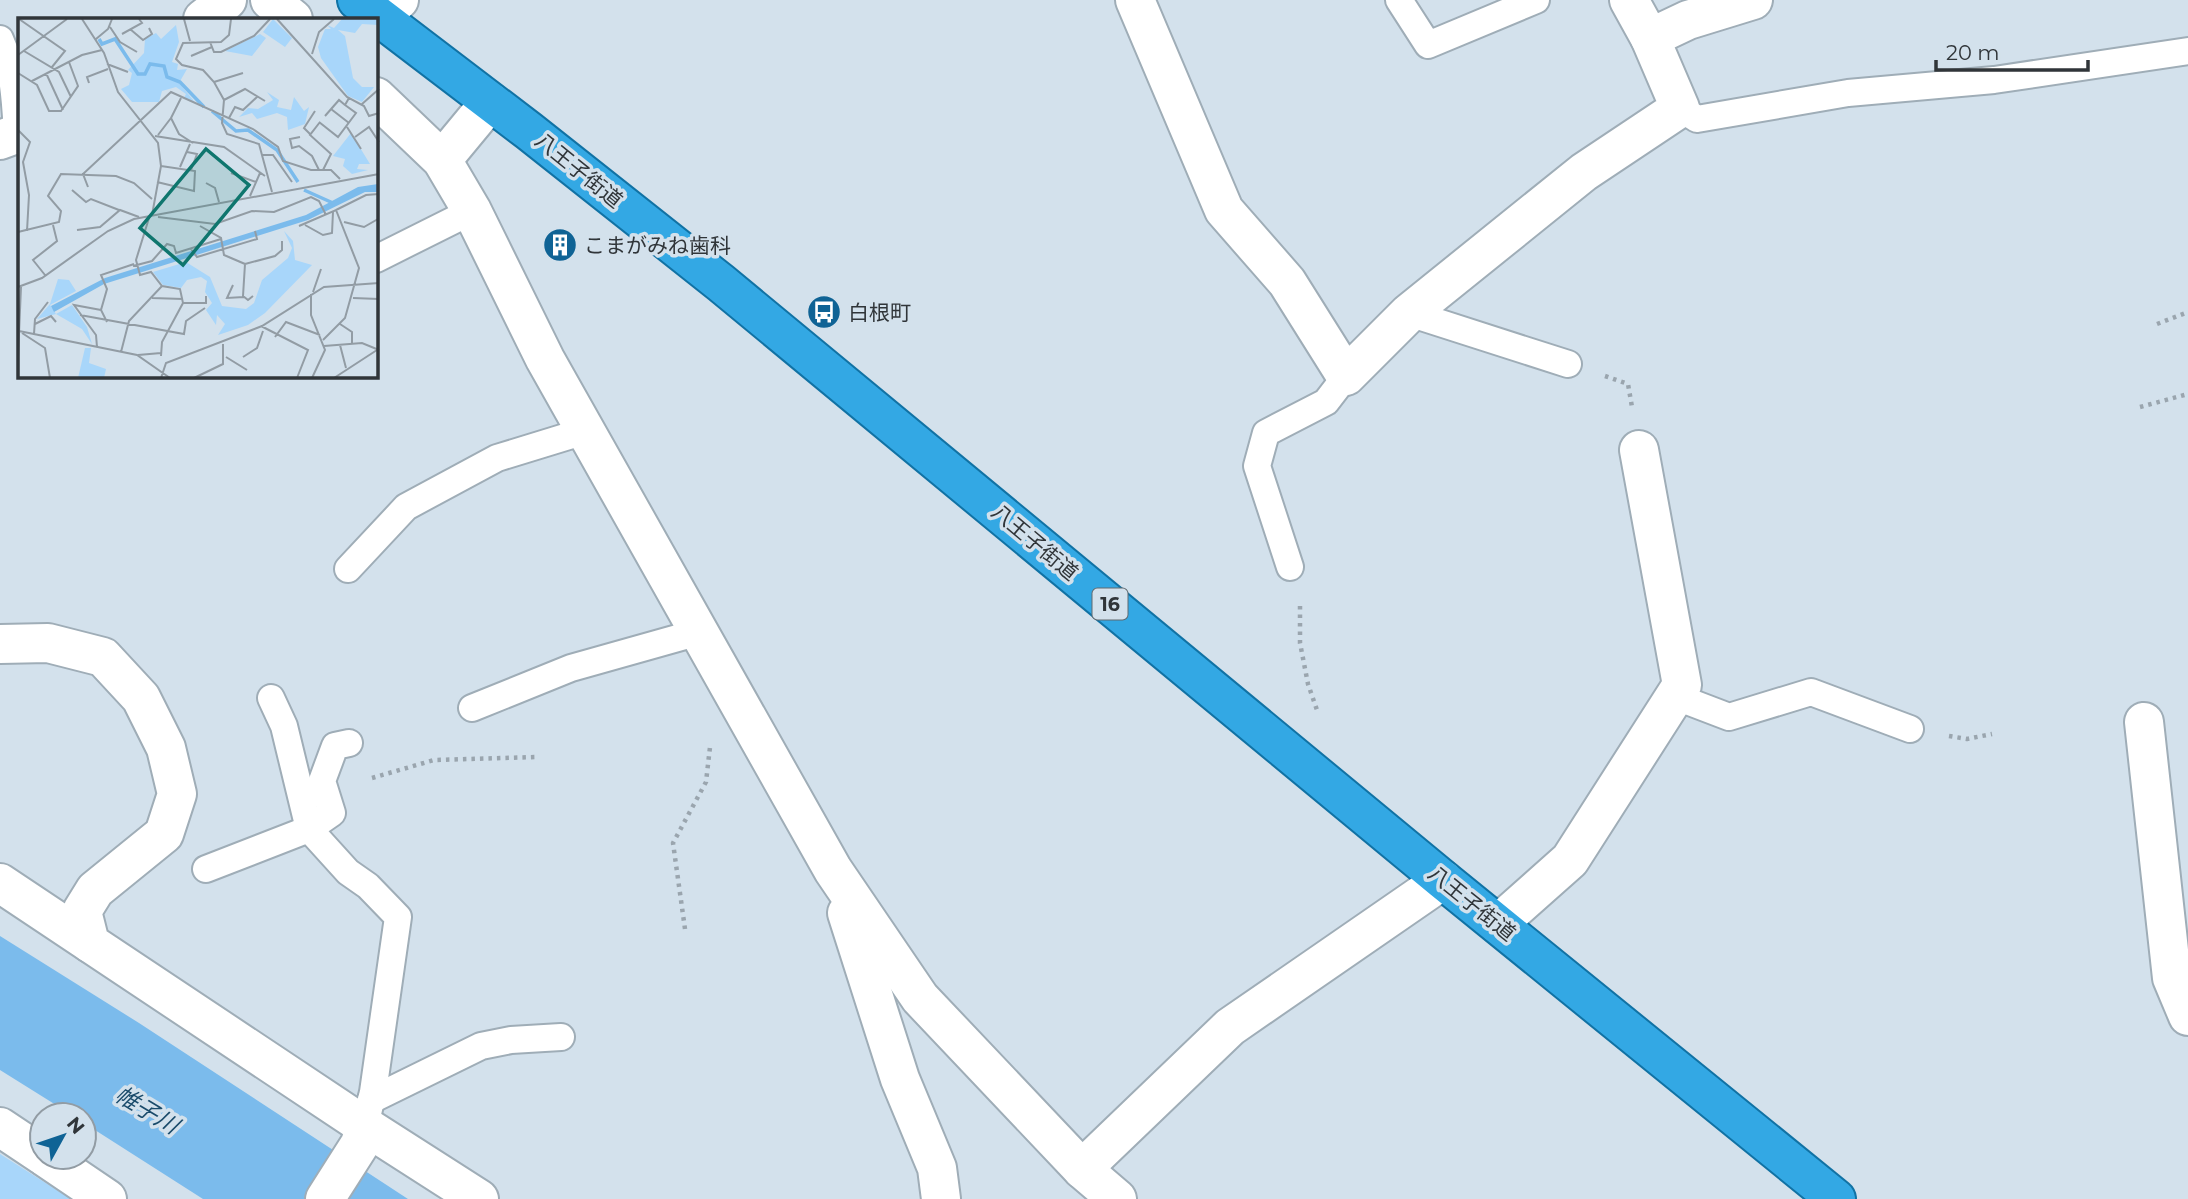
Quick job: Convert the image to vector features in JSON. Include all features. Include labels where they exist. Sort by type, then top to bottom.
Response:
[{"type":"highway","name":"八王子街道","points":[[378,6],[490,102],[602,188],[815,361],[1443,880],[1836,1199]]},
{"type":"street","points":[[204,18],[227,0]]},
{"type":"street","points":[[270,0],[292,18]]},
{"type":"street","points":[[1135,0],[1224,210],[1287,282],[1346,376],[1409,313],[1584,172],[1680,108],[1650,38],[1629,0]]},
{"type":"street","points":[[1650,38],[1688,20],[1753,0]]},
{"type":"street","points":[[378,99],[442,160],[472,211],[545,359],[833,870],[920,998],[1099,1188],[1230,1027],[1443,880]]},
{"type":"street","points":[[442,160],[490,102]]},
{"type":"street","points":[[1498,924],[1570,860],[1682,685],[1639,450]]},
{"type":"street","points":[[0,644],[48,643],[103,657],[141,698],[166,748],[177,794],[164,834],[95,890],[82,911],[90,943]]},
{"type":"street","points":[[2144,722],[2180,978],[2188,1016]]},
{"type":"street","points":[[833,870],[900,1079],[937,1168],[941,1199]]},
{"type":"street","points":[[0,883],[479,1199]]},
{"type":"street","points":[[325,1199],[365,1123]]},
{"type":"street","points":[[0,1127],[28,1146]]},
{"type":"street","points":[[65,1171],[107,1199]]},
{"type":"lane","points":[[1399,0],[1428,46],[1536,0]]},
{"type":"lane","points":[[0,39],[9,59],[14,86],[12,136]]},
{"type":"lane","points":[[1680,108],[1697,119],[1848,93],[1994,80],[2188,51]]},
{"type":"lane","points":[[378,258],[472,211]]},
{"type":"lane","points":[[1409,313],[1568,363]]},
{"type":"lane","points":[[1290,567],[1257,466],[1261,450],[1266,433],[1326,402],[1346,376]]},
{"type":"lane","points":[[348,569],[406,507],[497,458],[585,430]]},
{"type":"lane","points":[[472,708],[571,668],[699,632]]},
{"type":"lane","points":[[1674,696],[1730,717],[1811,692],[1910,729]]},
{"type":"lane","points":[[271,698],[284,726],[309,830],[348,872],[368,886],[398,917],[365,1123]]},
{"type":"lane","points":[[206,869],[309,830],[332,813],[322,781],[335,746],[349,743]]},
{"type":"lane","points":[[365,1123],[481,1046],[511,1040],[561,1037]]},
{"type":"path","points":[[2157,324],[2188,312]]},
{"type":"path","points":[[1568,363],[1628,384],[1639,450]]},
{"type":"path","points":[[2140,407],[2188,394]]},
{"type":"path","points":[[1290,567],[1301,611],[1300,643],[1308,684],[1318,714]]},
{"type":"path","points":[[685,929],[673,843],[706,782],[710,744]]},
{"type":"path","points":[[332,813],[361,783],[381,774],[434,760],[536,757]]},
{"type":"shaded area","points":[[0,1154],[71,1199],[0,1199]]},
{"type":"water","name":"帷子川","points":[[0,936],[139,1023],[408,1199],[203,1199],[98,1132],[98,1101],[50,1101],[0,1070]]},
{"type":"place","name":"こまがみね歯科","points":[[560,245]]},
{"type":"place","name":"白根町","points":[[824,312]]}]
